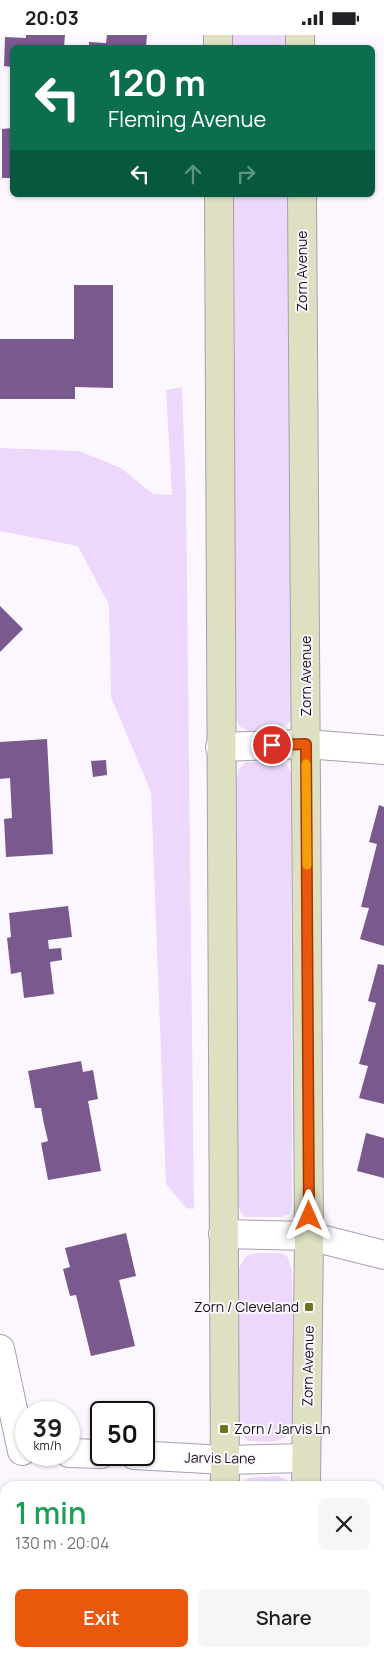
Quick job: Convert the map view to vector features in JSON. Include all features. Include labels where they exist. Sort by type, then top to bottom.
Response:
[{"type":"main road","points":[[219,197],[221,424],[220,747],[225,1481]]},
{"type":"main road","name":"Zorn Avenue","points":[[302,197],[309,1235],[306,1481]]},
{"type":"street","points":[[220,747],[306,744],[384,750]]},
{"type":"street","points":[[223,1234],[309,1235],[384,1255]]},
{"type":"street","points":[[0,1349],[15,1445]]},
{"type":"street","name":"Jarvis Lane","points":[[155,1456],[225,1459],[306,1458]]},
{"type":"shaded area","points":[[232,35],[290,35],[290,45],[232,45]]},
{"type":"shaded area","points":[[233,197],[291,197],[293,714],[289,723],[280,729],[250,732],[239,726],[235,716]]},
{"type":"shaded area","points":[[182,387],[186,495],[194,1209],[186,1208],[166,1184],[151,792],[111,697],[109,605],[78,546],[0,531],[0,448],[79,451],[121,468],[153,494],[172,495],[166,390]]},
{"type":"shaded area","points":[[275,761],[286,764],[291,772],[292,1205],[289,1214],[281,1217],[245,1217],[240,1211],[237,1201],[236,780],[239,769],[245,762]]},
{"type":"shaded area","points":[[256,1253],[281,1253],[287,1256],[292,1270],[294,1423],[291,1431],[286,1436],[269,1442],[247,1441],[239,1426],[237,1271],[246,1256]]},
{"type":"shaded area","points":[[278,1476],[288,1481],[245,1481],[248,1478]]},
{"type":"building","points":[[26,35],[65,35],[64,45],[10,45],[10,67],[4,66],[5,37],[26,38]]},
{"type":"building","points":[[107,35],[147,35],[146,45],[89,45],[89,42],[106,43]]},
{"type":"building","points":[[10,128],[10,178],[2,178],[2,129]]},
{"type":"building","points":[[74,285],[113,285],[113,388],[75,387],[75,399],[0,399],[0,339],[74,339]]},
{"type":"building","points":[[0,606],[23,629],[0,652]]},
{"type":"building","points":[[47,739],[53,854],[6,857],[4,819],[12,818],[10,778],[0,779],[0,742]]},
{"type":"building","points":[[106,760],[107,775],[93,777],[91,761]]},
{"type":"building","points":[[379,805],[384,807],[384,946],[360,939],[369,908],[361,907],[377,844],[369,842]]},
{"type":"building","points":[[68,906],[72,937],[48,940],[49,949],[61,948],[62,960],[50,962],[54,994],[24,998],[21,972],[11,974],[7,938],[11,937],[9,913]]},
{"type":"building","points":[[378,964],[384,965],[384,1104],[359,1098],[368,1066],[359,1064],[376,1003],[368,1001]]},
{"type":"building","points":[[81,1061],[83,1072],[93,1070],[98,1099],[88,1101],[101,1171],[48,1180],[41,1143],[48,1141],[41,1108],[35,1108],[28,1071]]},
{"type":"building","points":[[366,1133],[384,1138],[384,1178],[357,1171]]},
{"type":"building","points":[[126,1233],[136,1276],[119,1280],[135,1346],[91,1356],[76,1295],[70,1296],[63,1269],[70,1267],[65,1248]]},
{"type":"slow traffic","points":[[306,764],[307,865]]},
{"type":"place","name":"Zorn / Cleveland","points":[[309,1307]]},
{"type":"place","name":"Zorn / Jarvis Ln","points":[[224,1429]]},
{"type":"route","points":[[272,745],[306,744],[309,1216]]}]
